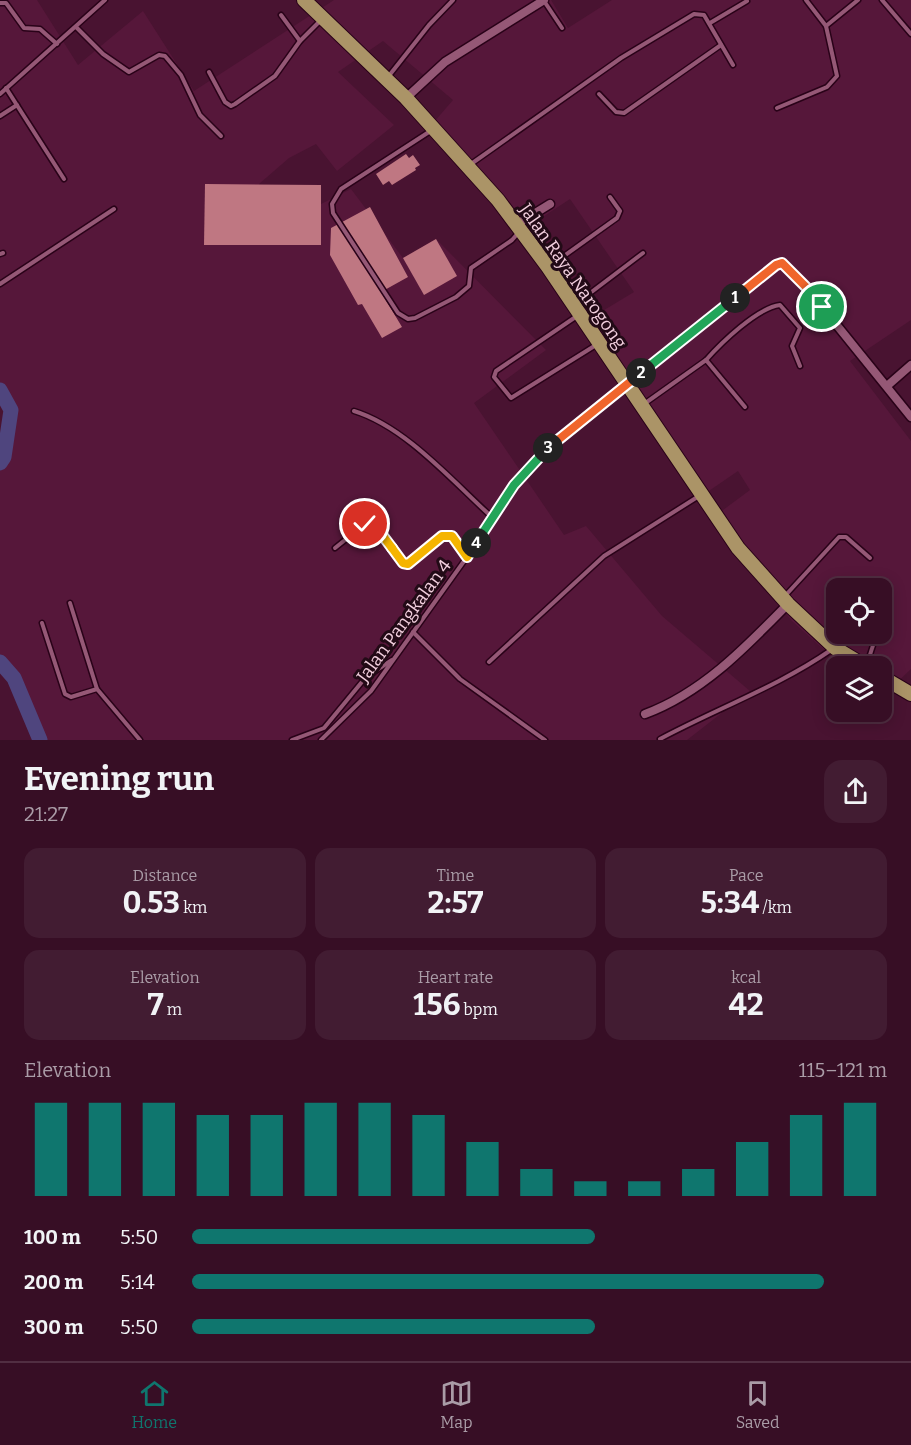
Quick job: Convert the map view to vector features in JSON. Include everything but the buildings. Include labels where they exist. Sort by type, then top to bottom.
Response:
[{"type":"main road","name":"Jalan Raya Narogong","points":[[304,0],[386,78],[469,165],[548,267],[738,548],[785,601],[835,648],[848,656]]},
{"type":"main road","points":[[892,683],[911,694]]},
{"type":"street","points":[[406,98],[454,56],[544,0]]},
{"type":"street","points":[[518,228],[550,204]]},
{"type":"street","points":[[627,384],[776,265],[782,263],[806,287],[911,417]]},
{"type":"street","points":[[887,386],[911,365]]},
{"type":"street","points":[[645,714],[691,691],[744,649],[785,601]]},
{"type":"lane","points":[[0,94],[105,0]]},
{"type":"lane","points":[[386,78],[429,25],[453,0]]},
{"type":"lane","points":[[544,0],[562,28]]},
{"type":"lane","points":[[777,108],[827,87],[837,76],[826,27],[806,0]]},
{"type":"lane","points":[[826,27],[858,0]]},
{"type":"lane","points":[[882,0],[911,34]]},
{"type":"lane","points":[[710,23],[747,1]]},
{"type":"lane","points":[[0,3],[6,3],[24,27],[40,29],[57,44]]},
{"type":"lane","points":[[469,165],[621,58],[694,14],[704,15],[733,65]]},
{"type":"lane","points":[[282,15],[300,41]]},
{"type":"lane","points":[[209,72],[225,102],[231,106],[275,76],[300,41],[322,18]]},
{"type":"lane","points":[[76,27],[103,54],[129,72],[159,55],[165,56],[181,75],[200,115],[220,136]]},
{"type":"lane","points":[[600,94],[616,112],[624,113],[721,45]]},
{"type":"lane","points":[[6,88],[64,179]]},
{"type":"lane","points":[[0,116],[16,105]]},
{"type":"lane","points":[[435,128],[341,189],[332,204],[333,213],[398,313],[408,319],[415,318],[456,297],[469,286],[471,268],[512,240],[518,228]]},
{"type":"lane","points":[[548,267],[619,216],[620,211],[610,197]]},
{"type":"lane","points":[[0,284],[114,209]]},
{"type":"lane","points":[[599,343],[511,398],[494,377],[496,371],[577,310],[643,253]]},
{"type":"lane","points":[[642,405],[706,360],[729,336],[770,308],[780,305],[800,328],[792,346],[800,366]]},
{"type":"lane","points":[[706,360],[745,407]]},
{"type":"lane","name":"Jalan Pangkalan 4","points":[[321,740],[371,691],[467,557],[514,485],[536,458],[627,384]]},
{"type":"lane","points":[[354,411],[368,415],[402,435],[493,518]]},
{"type":"lane","points":[[489,662],[604,556],[702,494]]},
{"type":"lane","points":[[335,548],[365,524],[371,523],[405,564],[410,563],[446,535],[452,536],[467,557]]},
{"type":"lane","points":[[785,601],[839,537],[846,537],[870,558]]},
{"type":"lane","points":[[70,603],[97,689],[140,740]]},
{"type":"lane","points":[[42,623],[65,694],[70,697],[97,689]]},
{"type":"lane","points":[[413,633],[460,680],[545,740]]},
{"type":"lane","points":[[660,738],[720,707],[803,669],[835,648]]},
{"type":"lane","points":[[292,740],[324,728],[366,677],[395,657]]},
{"type":"shaded area","points":[[0,0],[37,0],[78,65],[143,11],[194,91],[334,0],[551,0],[568,28],[612,0],[911,0],[911,320],[850,361],[911,441],[911,669],[892,687],[892,656],[831,656],[792,621],[761,583],[715,516],[750,490],[738,471],[703,495],[581,324],[634,292],[570,199],[520,232],[428,129],[453,100],[383,41],[338,72],[394,125],[337,171],[316,144],[289,158],[259,184],[272,210],[301,214],[351,189],[403,258],[436,239],[546,350],[474,403],[564,535],[586,526],[662,616],[750,691],[687,740],[40,740],[14,678],[0,662],[0,463],[4,457],[11,410],[0,390]]},
{"type":"waterway","points":[[0,390],[11,410],[4,457],[0,463]]},
{"type":"waterway","points":[[0,662],[14,678],[40,740]]},
{"type":"route","points":[[365,524],[374,524],[405,564],[410,563],[446,535],[452,536],[467,557],[514,485],[536,458],[776,265],[785,264],[822,307]]}]
